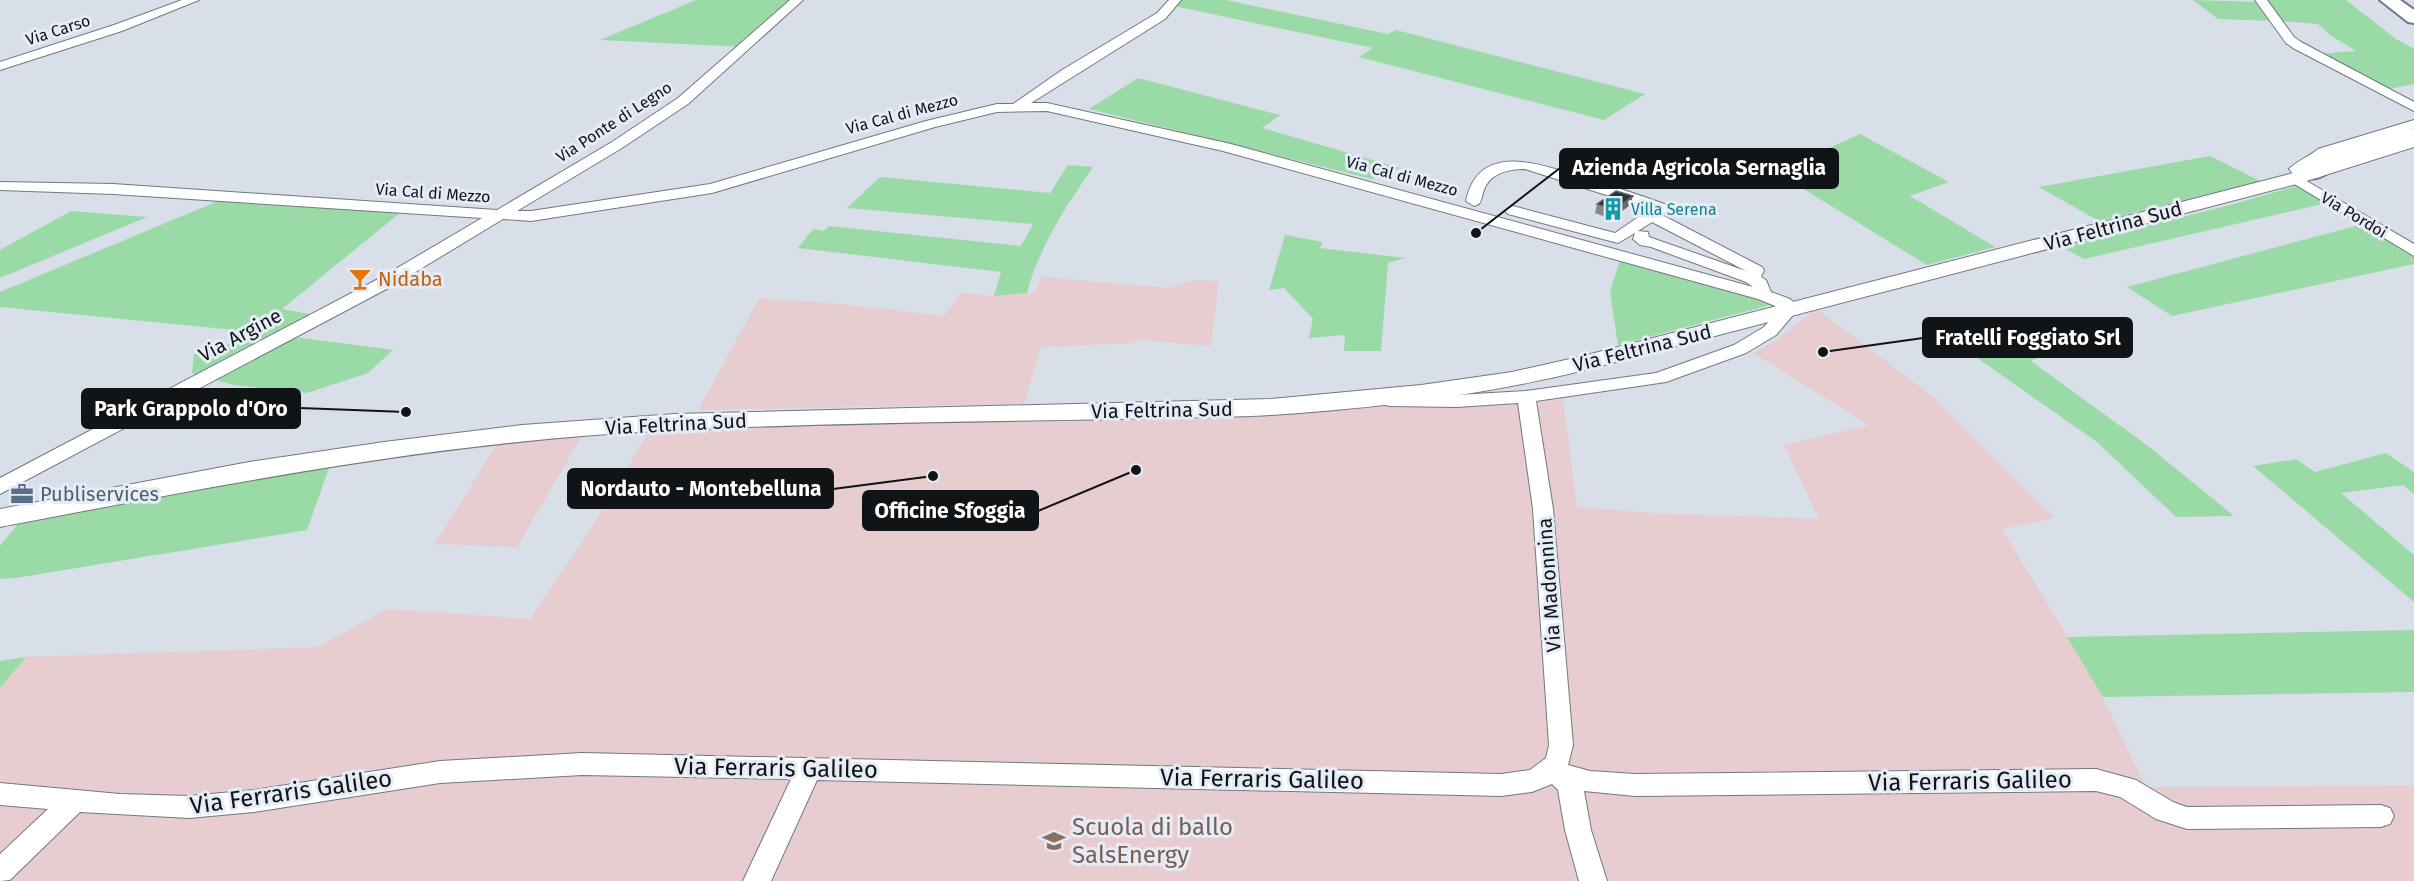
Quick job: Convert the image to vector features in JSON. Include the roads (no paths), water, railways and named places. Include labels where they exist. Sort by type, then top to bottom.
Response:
[{"type":"highway","points":[[2389,0],[2414,18]]},
{"type":"highway","points":[[2304,176],[2334,160],[2414,134]]},
{"type":"main road","name":"Via Feltrina Sud","points":[[0,518],[271,467],[395,448],[545,431],[675,422],[1250,408],[1369,400],[1464,387],[1539,373],[1790,311],[2304,176],[2414,141]]},
{"type":"street","name":"Via Carso","points":[[0,66],[118,28],[193,0]]},
{"type":"street","name":"Via Ponte di Legno","points":[[497,215],[617,145],[674,107],[797,0]]},
{"type":"street","points":[[1018,106],[1067,73],[1161,16],[1175,0]]},
{"type":"street","points":[[2261,0],[2290,40],[2297,45],[2414,106]]},
{"type":"street","name":"Via Cal di Mezzo","points":[[0,186],[113,189],[531,216],[712,188],[886,135],[997,108],[1047,107],[1074,111],[1226,147],[1764,296],[1784,303],[1790,311]]},
{"type":"street","points":[[2304,176],[2296,169],[2314,160],[2323,152],[2414,124]]},
{"type":"street","points":[[1474,201],[1475,192],[1481,180],[1495,170],[1512,164],[1526,165],[1621,193],[1662,208],[1651,215],[1641,236]]},
{"type":"street","name":"Via Pordoi","points":[[2304,176],[2414,251]]},
{"type":"street","points":[[1367,179],[1390,180],[1618,237],[1641,236],[1752,279],[1760,284],[1764,296]]},
{"type":"street","name":"Via Argine","points":[[0,487],[327,315],[397,276],[497,215]]},
{"type":"street","points":[[1651,215],[1756,270],[1752,279]]},
{"type":"street","points":[[1369,400],[1436,402],[1526,397],[1659,378],[1740,349],[1770,330],[1790,311]]},
{"type":"street","name":"Via Madonnina","points":[[1526,397],[1543,509],[1561,733],[1561,756],[1552,771]]},
{"type":"street","name":"Via Ferraris Galileo","points":[[0,794],[75,802],[164,807],[218,806],[440,772],[542,765],[619,764],[1501,785],[1529,782],[1552,771],[1590,782],[1635,785],[2096,780],[2127,788],[2165,811],[2187,818],[2381,816]]},
{"type":"street","points":[[757,881],[809,769]]},
{"type":"street","points":[[1552,771],[1566,780],[1571,788],[1578,830],[1593,881]]},
{"type":"street","points":[[0,871],[75,802]]},
{"type":"place","name":"Villa Serena","points":[[1613,209]]},
{"type":"place","name":"Azienda Agricola Sernaglia","points":[[1476,233]]},
{"type":"place","name":"Nidaba","points":[[360,279]]},
{"type":"place","name":"Fratelli Foggiato Srl","points":[[1823,352]]},
{"type":"place","name":"Park Grappolo d'Oro","points":[[406,412]]},
{"type":"place","name":"Officine Sfoggia","points":[[1136,470]]},
{"type":"place","name":"Nordauto - Montebelluna","points":[[933,476]]},
{"type":"place","name":"Publiservices","points":[[22,494]]},
{"type":"place","name":"Scuola di ballo SalsEnergy","points":[[1054,841]]}]
